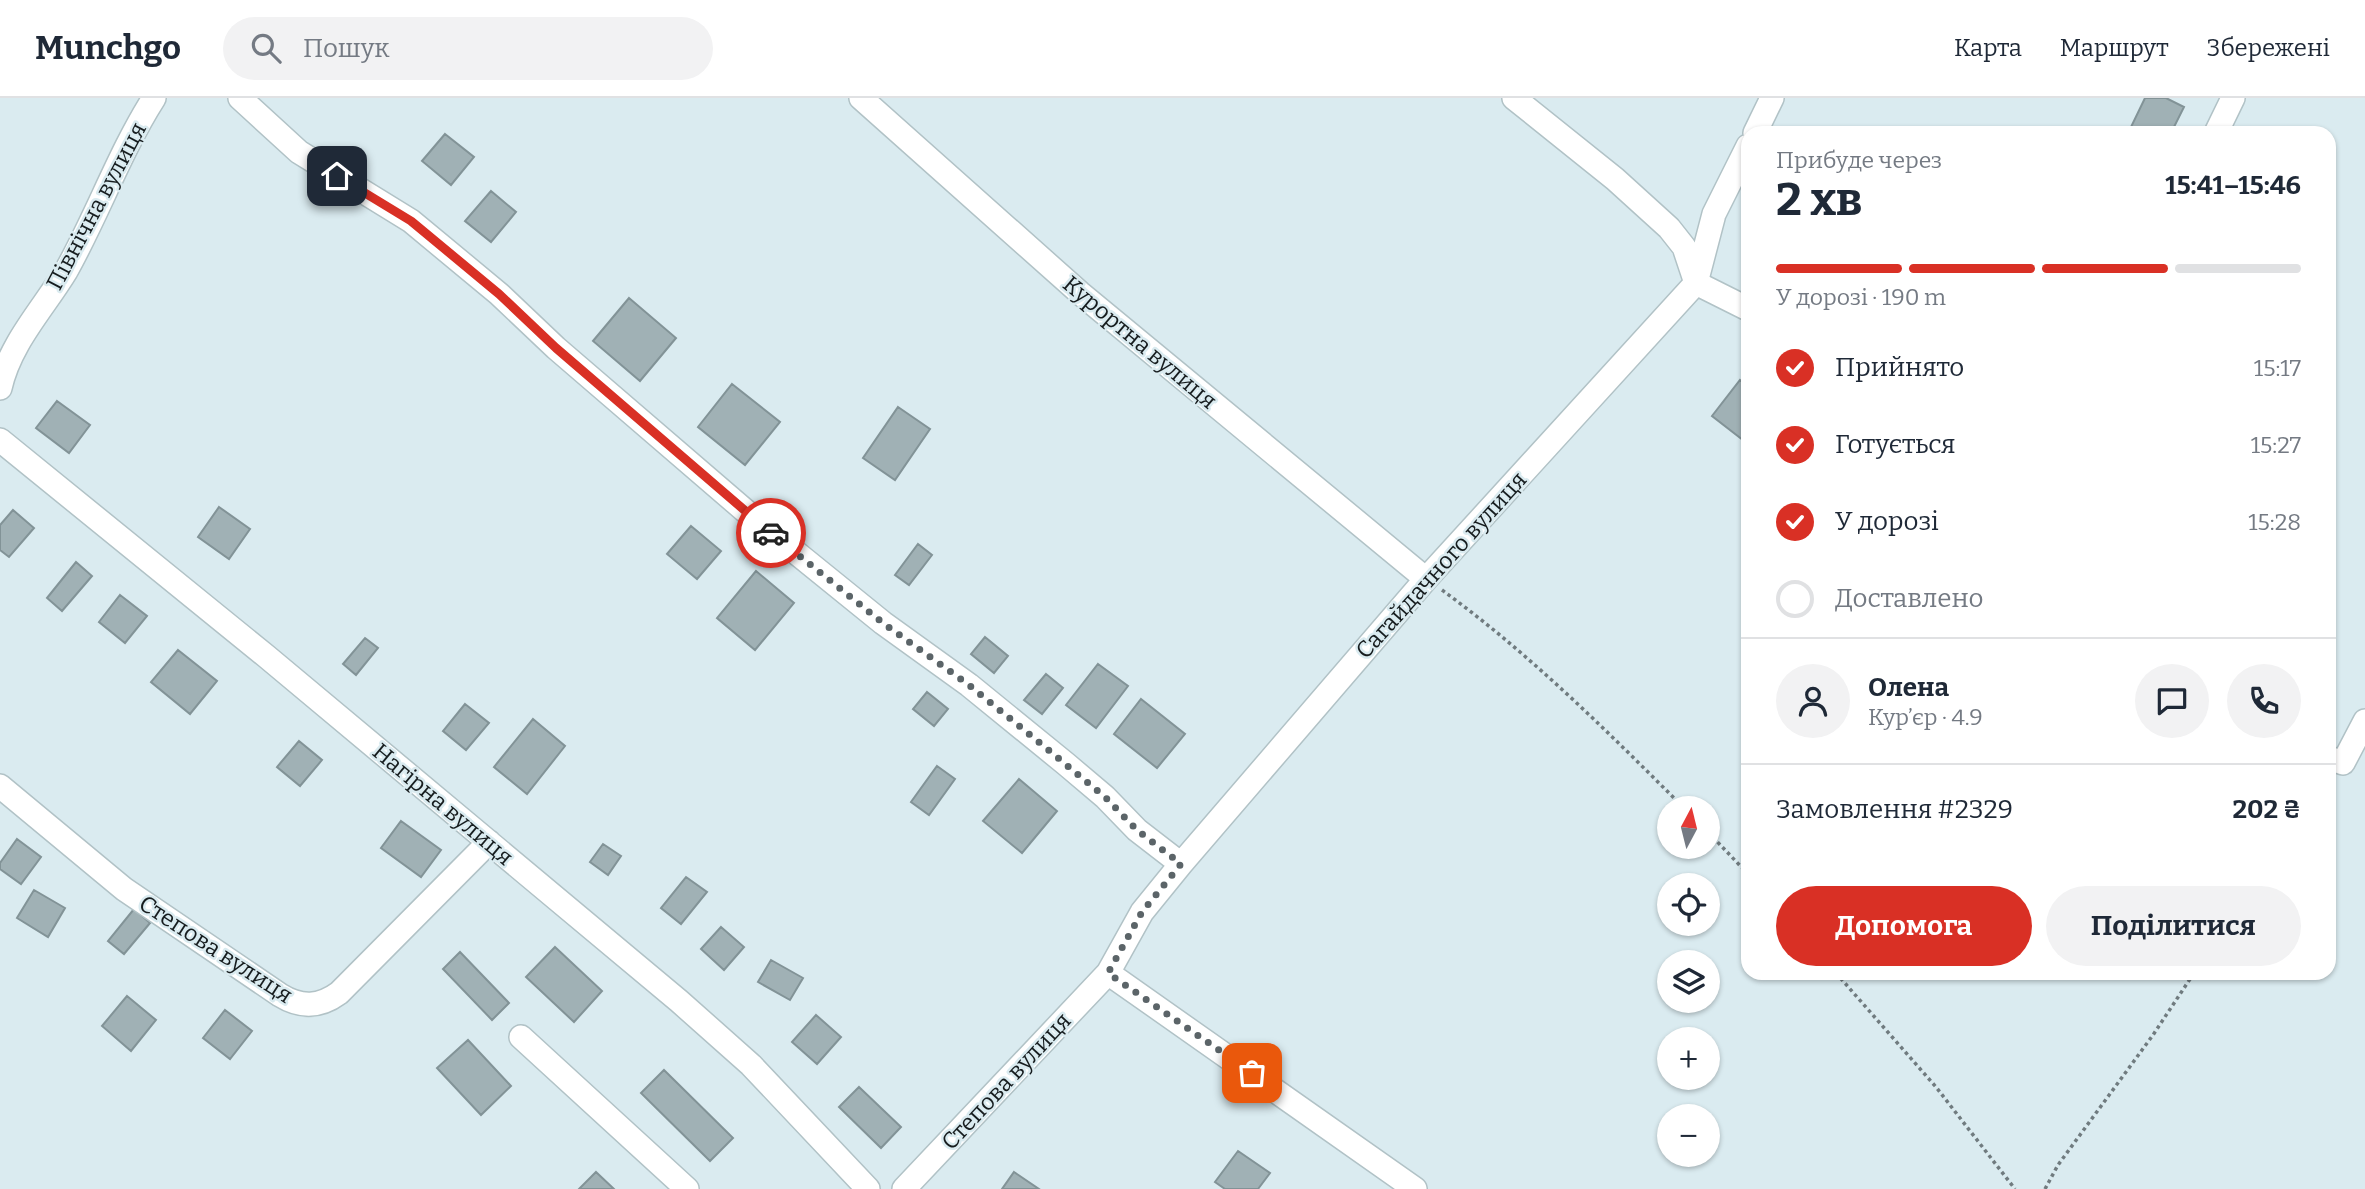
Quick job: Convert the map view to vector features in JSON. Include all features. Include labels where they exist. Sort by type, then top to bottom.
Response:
[{"type":"street","name":"Північна вулиця","points":[[0,388],[15,347],[64,273],[83,239],[133,131],[155,98]]},
{"type":"street","points":[[240,98],[299,152],[411,221],[499,294],[556,348],[757,521],[883,623],[969,685],[1034,737],[1105,797],[1137,830],[1181,864]]},
{"type":"street","name":"Курортна вулиця","points":[[861,98],[1080,293],[1426,579]]},
{"type":"street","points":[[1514,98],[1615,179],[1669,228],[1684,247],[1696,283],[1741,306]]},
{"type":"street","points":[[1758,126],[1772,98]]},
{"type":"street","points":[[2219,126],[2233,98]]},
{"type":"street","name":"Сагайдачного вулиця","points":[[1108,973],[1142,912],[1181,864],[1426,579],[1696,283],[1714,214],[1741,160]]},
{"type":"street","name":"Нагірна вулиця","points":[[0,440],[266,656],[679,1001],[751,1065],[868,1189]]},
{"type":"street","points":[[2336,761],[2365,721]]},
{"type":"street","name":"Степова вулиця","points":[[0,786],[124,889],[280,995],[299,1004],[321,1003],[340,993],[489,842]]},
{"type":"street","points":[[1108,973],[1415,1189]]},
{"type":"street","name":"Степова вулиця","points":[[904,1189],[1108,973]]},
{"type":"street","points":[[521,1037],[687,1189]]},
{"type":"path","points":[[1426,579],[1476,615],[1601,726],[1672,796]]},
{"type":"path","points":[[1720,845],[1741,867]]},
{"type":"path","points":[[1842,980],[1936,1087],[2015,1189]]},
{"type":"path","points":[[2045,1189],[2059,1165],[2189,980]]},
{"type":"building","points":[[2145,98],[2166,98],[2184,107],[2174,126],[2131,126]]},
{"type":"building","points":[[445,134],[474,157],[451,185],[422,161]]},
{"type":"building","points":[[491,191],[516,212],[491,242],[465,221]]},
{"type":"building","points":[[629,298],[676,338],[640,381],[593,341]]},
{"type":"building","points":[[1740,380],[1741,381],[1741,439],[1712,416]]},
{"type":"building","points":[[732,384],[780,422],[745,465],[698,427]]},
{"type":"building","points":[[57,401],[90,425],[69,453],[36,428]]},
{"type":"building","points":[[898,407],[930,429],[895,480],[863,458]]},
{"type":"building","points":[[219,507],[250,529],[229,559],[198,537]]},
{"type":"building","points":[[13,510],[34,528],[9,557],[0,550],[0,525]]},
{"type":"building","points":[[691,526],[721,551],[697,579],[667,554]]},
{"type":"building","points":[[918,544],[932,555],[909,585],[895,575]]},
{"type":"building","points":[[76,562],[92,576],[62,611],[47,598]]},
{"type":"building","points":[[756,571],[794,603],[755,650],[717,618]]},
{"type":"building","points":[[120,595],[147,616],[125,643],[99,622]]},
{"type":"building","points":[[985,637],[1008,656],[994,673],[971,654]]},
{"type":"building","points":[[365,638],[378,648],[356,675],[343,664]]},
{"type":"building","points":[[178,650],[217,681],[190,714],[151,682]]},
{"type":"building","points":[[1098,664],[1128,686],[1096,728],[1066,705]]},
{"type":"building","points":[[1046,674],[1063,688],[1042,714],[1024,700]]},
{"type":"building","points":[[927,692],[948,709],[934,726],[913,709]]},
{"type":"building","points":[[1141,699],[1185,734],[1157,768],[1114,734]]},
{"type":"building","points":[[465,704],[489,723],[466,750],[443,731]]},
{"type":"building","points":[[533,719],[565,746],[527,794],[494,767]]},
{"type":"building","points":[[299,741],[322,760],[300,786],[277,767]]},
{"type":"building","points":[[937,766],[955,779],[929,815],[911,802]]},
{"type":"building","points":[[1019,779],[1057,811],[1022,853],[983,821]]},
{"type":"building","points":[[401,821],[441,850],[421,877],[381,848]]},
{"type":"building","points":[[17,839],[41,857],[21,884],[0,869],[0,863]]},
{"type":"building","points":[[603,844],[621,856],[608,875],[590,862]]},
{"type":"building","points":[[686,877],[707,892],[681,924],[661,908]]},
{"type":"building","points":[[34,890],[65,908],[48,937],[17,918]]},
{"type":"building","points":[[134,909],[150,923],[124,954],[108,941]]},
{"type":"building","points":[[721,927],[744,947],[724,970],[701,949]]},
{"type":"building","points":[[555,947],[602,991],[574,1022],[526,977]]},
{"type":"building","points":[[460,952],[509,1003],[492,1020],[443,969]]},
{"type":"building","points":[[771,960],[803,978],[790,1000],[758,982]]},
{"type":"building","points":[[127,996],[156,1020],[131,1051],[102,1026]]},
{"type":"building","points":[[225,1010],[252,1031],[230,1059],[203,1038]]},
{"type":"building","points":[[816,1015],[841,1037],[817,1064],[792,1042]]},
{"type":"building","points":[[468,1040],[511,1086],[481,1115],[437,1068]]},
{"type":"building","points":[[664,1070],[733,1138],[710,1161],[641,1093]]},
{"type":"building","points":[[859,1087],[901,1127],[881,1148],[839,1107]]},
{"type":"building","points":[[1238,1151],[1270,1173],[1258,1189],[1225,1189],[1215,1182]]},
{"type":"building","points":[[596,1172],[614,1189],[579,1189]]},
{"type":"building","points":[[1014,1172],[1039,1189],[1002,1189]]},
{"type":"way so far","points":[[771,533],[883,623],[969,685],[1105,797],[1137,830],[1181,864],[1142,912],[1108,973],[1252,1073]]},
{"type":"route","points":[[337,176],[411,221],[499,294],[556,348],[771,533]]}]
